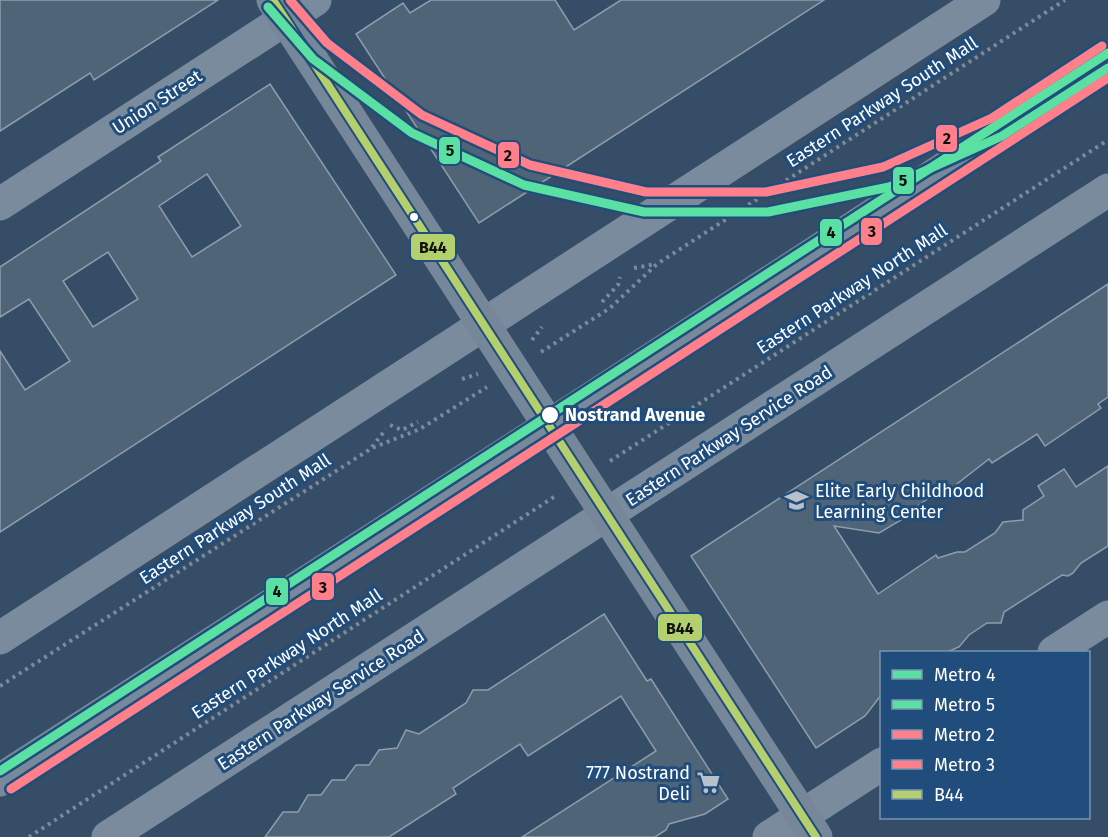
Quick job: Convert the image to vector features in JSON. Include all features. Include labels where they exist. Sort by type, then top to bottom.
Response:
[{"type":"main road","points":[[279,10],[809,826]]},
{"type":"main road","points":[[0,780],[1108,62]]},
{"type":"street","name":"Union Street","points":[[0,204],[279,10],[315,0]]},
{"type":"street","points":[[0,638],[984,0]]},
{"type":"street","name":"Eastern Parkway Service Road","points":[[108,837],[1108,190]]},
{"type":"street","points":[[1056,651],[1108,617]]},
{"type":"street","points":[[769,837],[809,826],[880,766]]},
{"type":"path","name":"Eastern Parkway South Mall","points":[[540,352],[610,308],[657,264],[1065,0]]},
{"type":"path","name":"Eastern Parkway North Mall","points":[[610,461],[1108,140]]},
{"type":"path","points":[[602,302],[618,285],[620,276]]},
{"type":"path","name":"Eastern Parkway South Mall","points":[[0,686],[372,448],[420,429],[490,384]]},
{"type":"path","points":[[390,425],[402,430],[418,422]]},
{"type":"path","name":"Eastern Parkway North Mall","points":[[28,837],[560,492]]},
{"type":"building","points":[[0,0],[218,0],[94,80],[90,73],[0,131]]},
{"type":"building","points":[[431,0],[555,0],[574,30],[621,0],[824,0],[479,223],[356,34],[403,3],[410,13]]},
{"type":"building","points":[[270,84],[396,275],[0,532],[0,351],[25,390],[70,361],[29,299],[0,317],[0,267],[161,161],[158,157]],"holes":[[[207,174],[241,226],[192,257],[159,206]],[[108,252],[138,299],[93,327],[63,281]]]},
{"type":"building","points":[[1108,284],[1108,397],[1098,404],[1101,408],[1045,446],[1037,434],[992,463],[989,459],[949,490],[943,493],[937,492],[901,520],[879,533],[834,526],[878,594],[936,555],[938,558],[965,552],[995,533],[1003,522],[1023,520],[1023,510],[1044,496],[1038,486],[1064,469],[1076,487],[1108,466],[1108,546],[1081,563],[1073,573],[1068,576],[1062,575],[1004,612],[1001,623],[987,623],[969,635],[959,647],[949,651],[880,651],[880,697],[865,716],[816,748],[691,556]]},
{"type":"building","points":[[604,614],[647,681],[651,679],[728,799],[705,814],[669,824],[666,830],[655,837],[522,837],[656,751],[621,696],[528,756],[520,744],[453,788],[456,794],[389,837],[265,837],[283,812],[298,812],[308,795],[321,795],[332,780],[345,780],[356,765],[369,765],[379,750],[397,748],[406,730],[419,734],[466,703],[473,690],[488,690]]},
{"type":"metro line","name":"2","points":[[290,0],[327,43],[422,115],[530,165],[646,192],[766,192],[883,167],[992,118],[1102,46]]},
{"type":"metro line","name":"5","points":[[268,7],[313,59],[412,133],[524,185],[644,212],[768,212],[889,187],[1002,136],[1108,68]]},
{"type":"metro line","name":"4","points":[[0,771],[1108,53]]},
{"type":"metro line","name":"3","points":[[11,789],[1108,78]]},
{"type":"transit line","name":"B44","points":[[273,0],[816,837]]},
{"type":"place","name":"Nostrand Avenue","points":[[550,415]]},
{"type":"place","name":"Elite Early Childhood Learning Center","points":[[797,501]]},
{"type":"place","name":"777 Nostrand Deli","points":[[708,783]]}]
